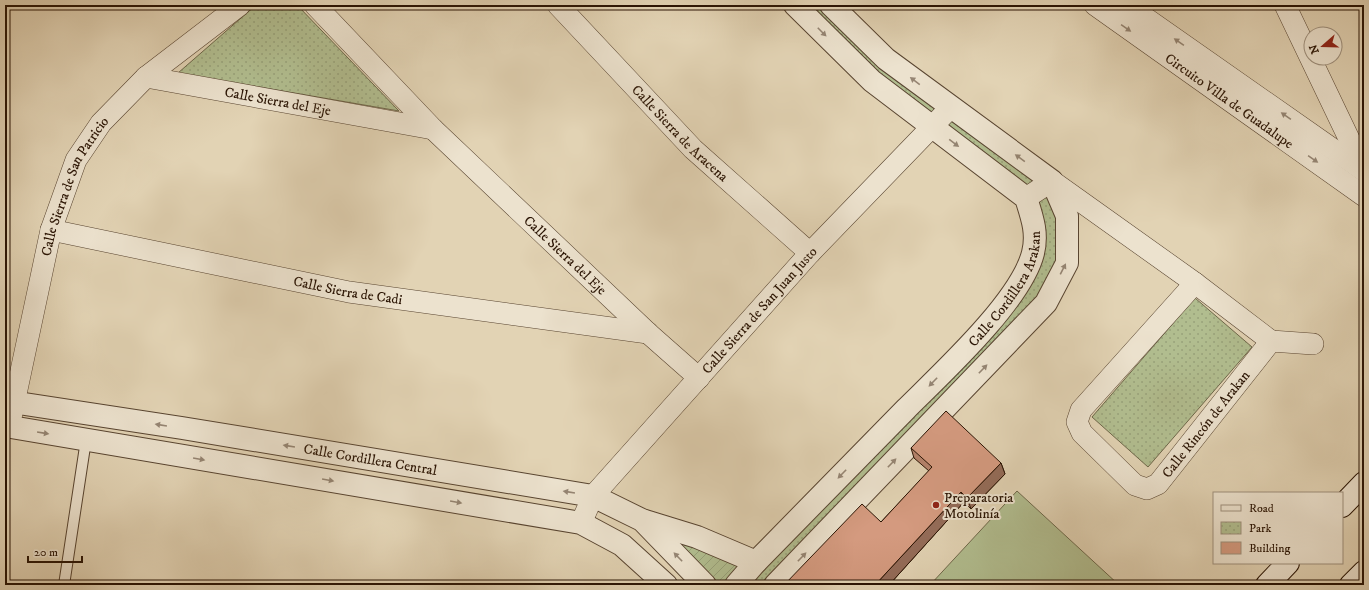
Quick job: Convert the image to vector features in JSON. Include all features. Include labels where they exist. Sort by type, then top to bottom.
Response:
[{"type":"street","name":"Calle Sierra de San Patricio","points":[[7,427],[9,401],[51,230],[76,160],[101,123],[146,77],[240,5]]},
{"type":"street","name":"Calle Sierra del Eje","points":[[316,5],[433,129],[648,333],[699,378]]},
{"type":"street","name":"Calle Sierra de Aracena","points":[[558,5],[693,149],[810,253]]},
{"type":"street","points":[[795,5],[872,81],[1026,198],[1052,181]]},
{"type":"street","points":[[831,5],[886,59],[951,108],[1195,283],[1271,341],[1313,344]]},
{"type":"street","name":"Circuito Villa de Guadalupe","points":[[1095,5],[1362,179]]},
{"type":"street","name":"Circuito Villa de Guadalupe","points":[[1126,5],[1362,179]]},
{"type":"street","points":[[1285,5],[1362,179]]},
{"type":"street","name":"Calle Sierra del Eje","points":[[146,77],[433,129]]},
{"type":"street","name":"Calle Sierra de San Juan Justo","points":[[581,523],[593,496],[810,253],[951,108]]},
{"type":"street","name":"Calle Cordillera Arakan","points":[[775,585],[1046,303],[1066,263],[1067,216],[1052,181]]},
{"type":"street","name":"Calle Cordillera Arakan","points":[[736,585],[756,562],[957,357],[1006,302],[1025,273],[1033,254],[1035,226],[1026,198]]},
{"type":"street","name":"Calle Sierra de Cadi","points":[[51,230],[349,292],[648,333]]},
{"type":"street","name":"Calle Rincón de Arakan","points":[[1195,283],[1081,410],[1077,422],[1082,433],[1135,485],[1147,489],[1158,484],[1271,341]]},
{"type":"street","name":"Calle Cordillera Central","points":[[9,401],[593,496],[642,520],[705,585]]},
{"type":"street","name":"Calle Cordillera Central","points":[[7,427],[581,523],[622,545],[666,585]]},
{"type":"street","points":[[177,455],[182,428]]},
{"type":"street","points":[[1343,505],[1364,483]]},
{"type":"street","points":[[642,520],[697,537],[756,562]]},
{"type":"street","points":[[1267,585],[1287,564]]},
{"type":"street","points":[[1351,585],[1364,572]]},
{"type":"lane","points":[[64,585],[86,440]]},
{"type":"green space","points":[[256,5],[297,5],[399,111],[178,73]]},
{"type":"green space","points":[[802,5],[826,5],[1051,183],[1064,263],[1044,304],[766,585],[742,585],[1005,310],[1036,220],[931,120]]},
{"type":"green space","points":[[1195,298],[1252,347],[1148,467],[1092,417]]},
{"type":"green space","points":[[1017,491],[1119,585],[930,585]]},
{"type":"green space","points":[[642,520],[756,562],[736,585],[705,585]]},
{"type":"building","name":"Preparatoria Motolinía","points":[[946,411],[1001,463],[967,498],[961,492],[875,585],[784,585],[862,504],[881,522],[932,467],[911,448]]},
{"type":"place","name":"Preparatoria Motolinía","points":[[936,505]]}]
